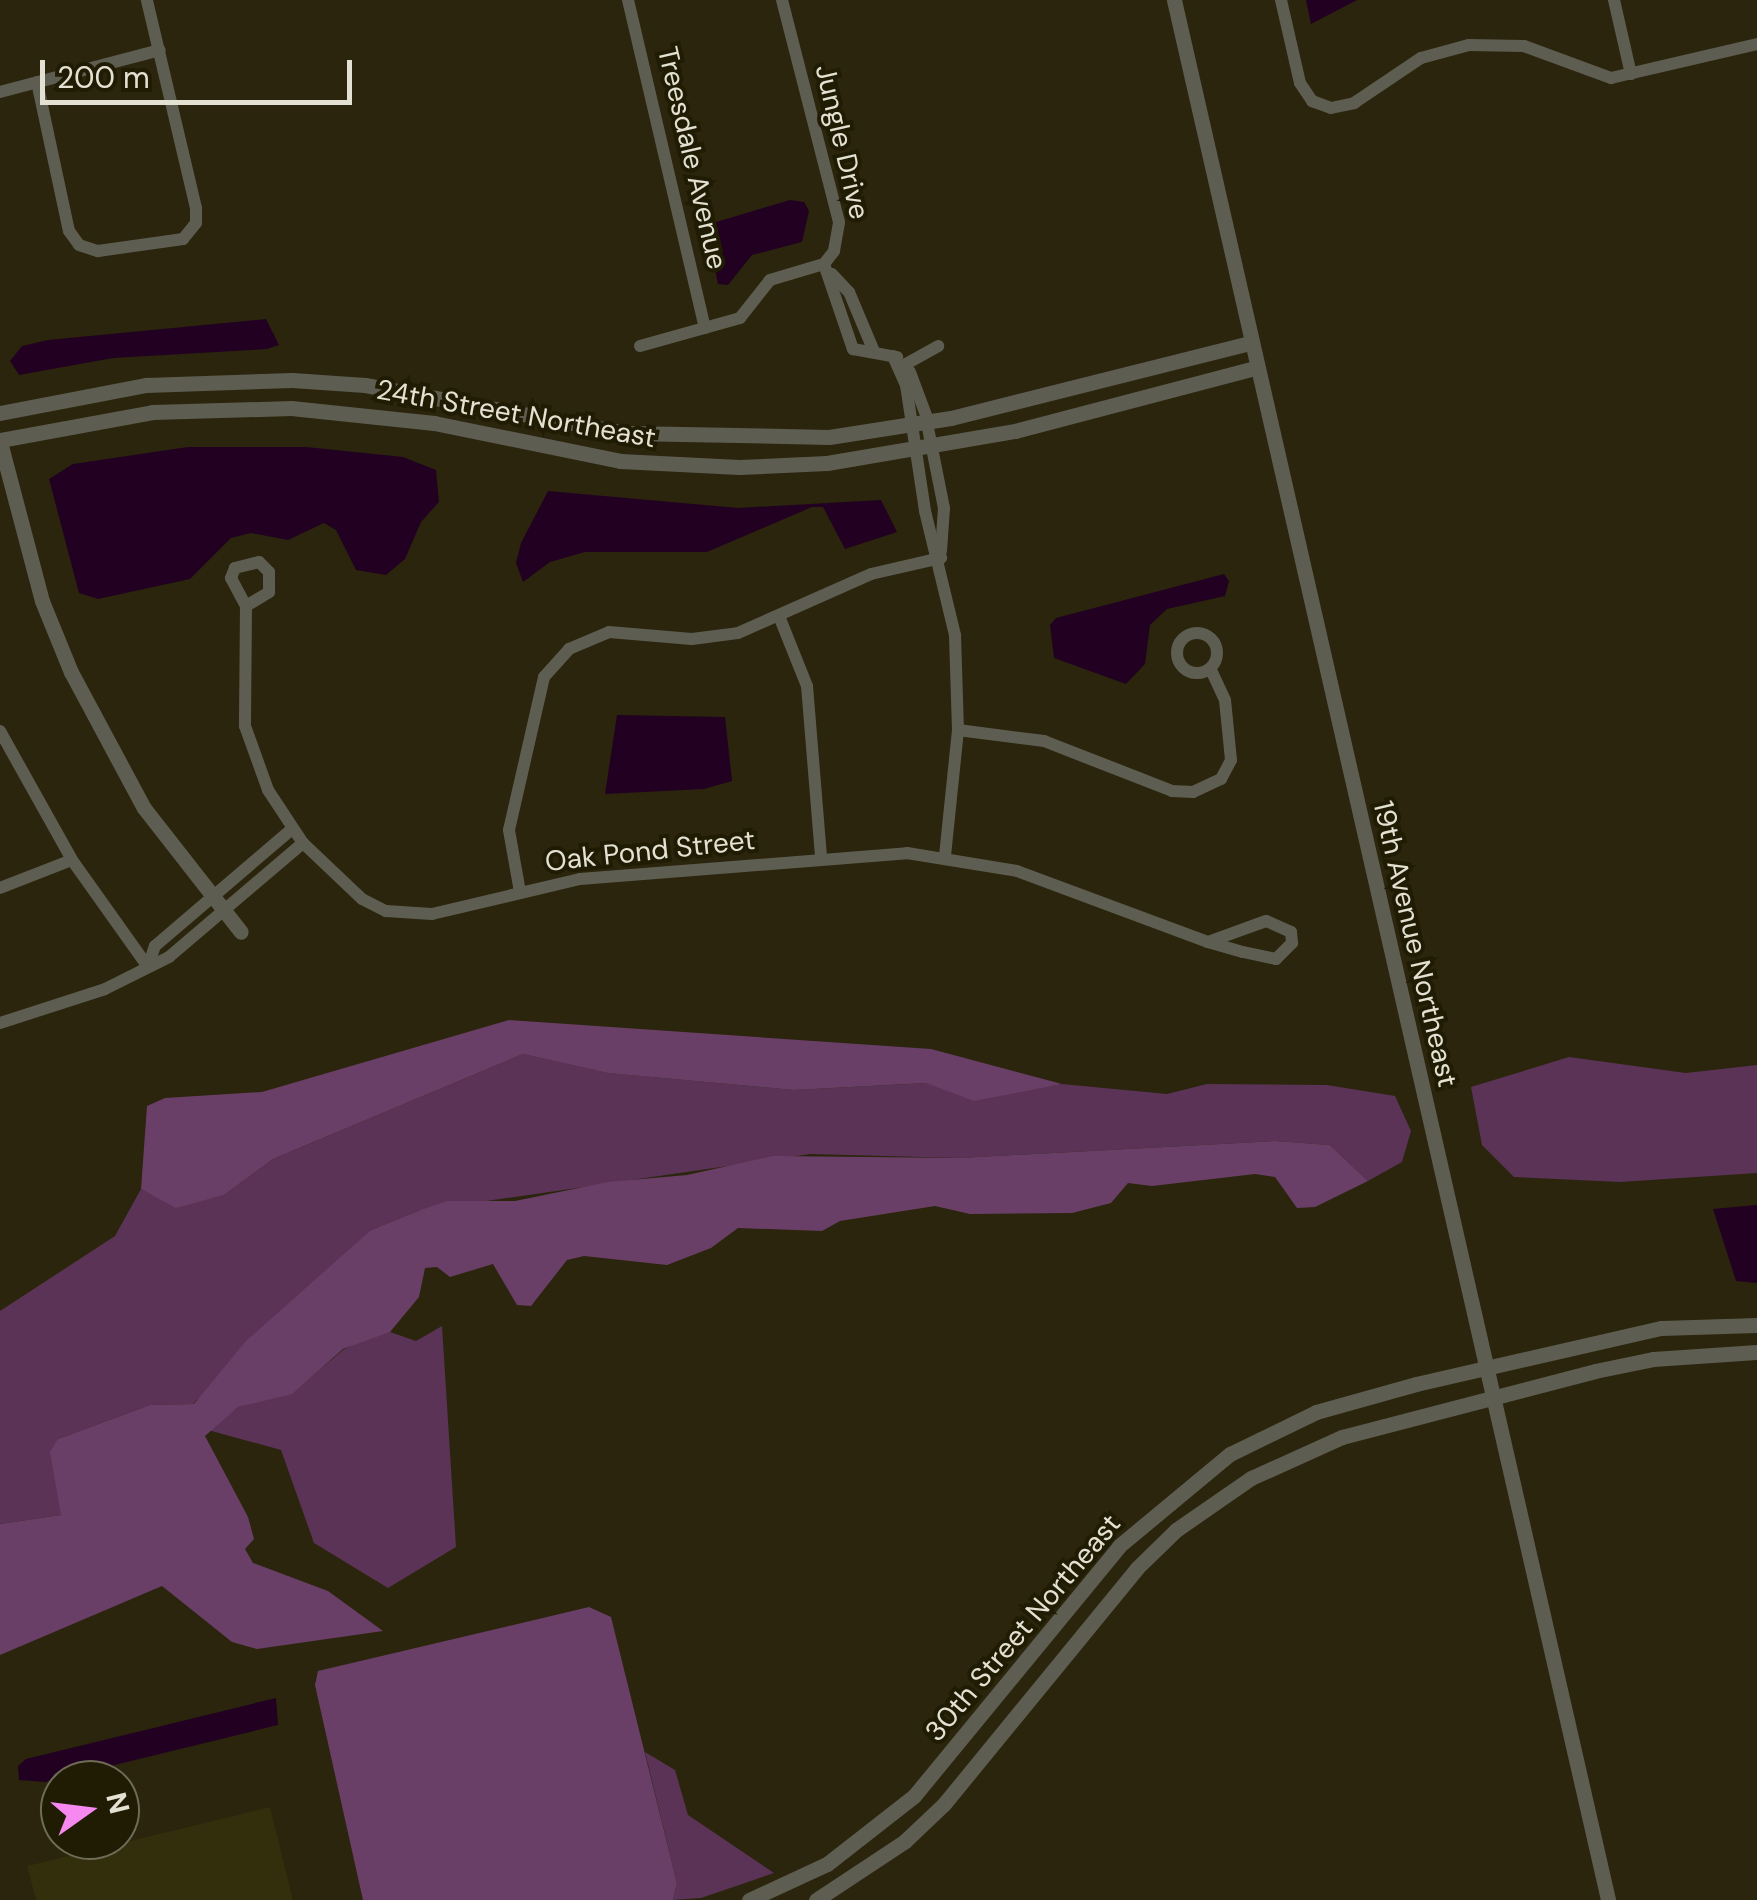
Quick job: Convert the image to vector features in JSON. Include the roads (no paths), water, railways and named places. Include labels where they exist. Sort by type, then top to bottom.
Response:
[{"type":"street","points":[[37,82],[69,231],[78,245],[98,250],[177,242],[193,229],[197,215],[147,0]]},
{"type":"street","name":"Treesdale Avenue","points":[[628,0],[705,328]]},
{"type":"street","name":"Jungle Drive","points":[[782,0],[839,222],[824,264]]},
{"type":"street","name":"19th Avenue Northeast","points":[[1174,0],[1249,342],[1608,1900]]},
{"type":"street","points":[[1281,0],[1300,83],[1312,100],[1331,108],[1354,103],[1421,58],[1469,44],[1524,46],[1602,77],[1632,74],[1757,44]]},
{"type":"street","points":[[1614,0],[1632,74]]},
{"type":"street","points":[[0,92],[160,50]]},
{"type":"street","points":[[640,346],[740,318],[770,280],[824,264],[849,292],[874,349],[906,364],[928,423],[944,508],[941,558]]},
{"type":"street","name":"24th Street Northeast","points":[[0,413],[146,385],[292,380],[365,385],[658,436],[746,440],[928,423],[1249,342]]},
{"type":"street","points":[[906,364],[938,346]]},
{"type":"street","points":[[893,356],[906,386],[915,453],[955,635],[958,730],[944,855]]},
{"type":"street","name":"24th Street Northeast","points":[[0,441],[152,412],[274,408],[434,423],[620,462],[739,467],[915,453],[1255,368]]},
{"type":"street","points":[[0,441],[42,602],[70,672],[144,808],[241,932]]},
{"type":"street","points":[[520,892],[509,830],[537,698],[556,661],[609,632],[711,639],[778,616],[870,574],[941,558]]},
{"type":"street","name":"Oak Pond Street","points":[[246,606],[246,726],[268,790],[304,843],[362,899],[386,911],[432,914],[580,879],[821,858],[944,855],[1049,881],[1208,942],[1276,959],[1292,944],[1291,932],[1266,922],[1208,942]]},
{"type":"street","points":[[778,616],[807,686],[821,858]]},
{"type":"street","points":[[958,730],[1044,741],[1172,791],[1193,792],[1220,779],[1233,750],[1225,700],[1210,668]]},
{"type":"street","points":[[0,731],[72,860],[148,966]]},
{"type":"street","points":[[148,966],[155,946],[292,829]]},
{"type":"street","points":[[0,1023],[64,1005],[148,966],[223,911],[304,843]]},
{"type":"street","points":[[0,888],[72,860]]},
{"type":"street","name":"30th Street Northeast","points":[[749,1900],[826,1864],[914,1796],[1118,1546],[1193,1480],[1316,1412],[1484,1368],[1661,1328],[1757,1325]]},
{"type":"street","name":"30th Street Northeast","points":[[816,1900],[878,1861],[944,1804],[1136,1568],[1201,1510],[1251,1478],[1342,1437],[1492,1398],[1653,1359],[1757,1352]]}]
